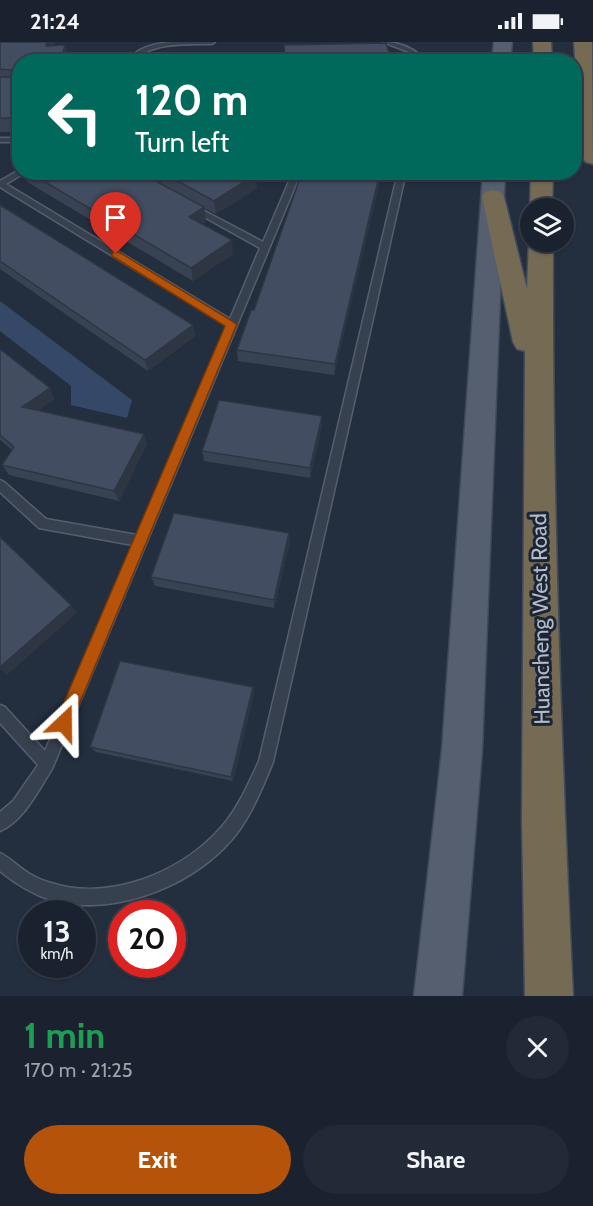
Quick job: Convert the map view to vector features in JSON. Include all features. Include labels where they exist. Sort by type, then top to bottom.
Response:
[{"type":"highway","points":[[583,42],[593,158]]},
{"type":"highway","points":[[541,198],[542,180]]},
{"type":"highway","points":[[494,185],[538,387]]},
{"type":"highway","name":"Huancheng West Road","points":[[541,252],[538,387],[543,819],[549,996]]},
{"type":"main road","points":[[438,996],[462,750],[494,185]]},
{"type":"lane","points":[[134,54],[136,51],[155,44],[212,42]]},
{"type":"lane","points":[[386,42],[410,50],[415,54]]},
{"type":"lane","points":[[0,823],[18,806],[46,764],[294,180]]},
{"type":"lane","points":[[0,861],[9,871],[48,891],[92,897],[138,891],[182,871],[220,841],[248,803],[266,762],[400,180]]},
{"type":"lane","points":[[0,184],[231,324]]},
{"type":"lane","points":[[185,204],[265,247]]},
{"type":"lane","points":[[0,485],[43,524],[140,541]]},
{"type":"lane","points":[[0,712],[46,764]]},
{"type":"water","points":[[0,301],[132,400],[127,418],[71,405],[71,386],[0,331]]},
{"type":"building","points":[[0,42],[47,42],[46,46],[65,45],[62,54],[12,54],[12,70],[0,69]]},
{"type":"building","points":[[386,43],[389,54],[285,54],[284,45]]},
{"type":"building","points":[[0,77],[12,77],[12,118],[0,118]]},
{"type":"building","points":[[42,180],[154,180],[204,207],[189,217],[232,240],[191,268]]},
{"type":"building","points":[[176,180],[247,180],[214,201]]},
{"type":"building","points":[[299,180],[378,180],[335,364],[237,350],[251,310],[254,310]]},
{"type":"building","points":[[0,205],[193,325],[145,360],[0,261]]},
{"type":"building","points":[[0,349],[50,388],[22,407],[144,434],[114,491],[2,465],[14,447],[0,435]]},
{"type":"building","points":[[219,400],[322,416],[310,468],[202,451]]},
{"type":"building","points":[[174,513],[289,533],[274,600],[151,577]]},
{"type":"building","points":[[0,537],[71,605],[0,667]]},
{"type":"building","points":[[120,661],[253,687],[231,777],[90,747]]},
{"type":"route","points":[[64,723],[231,324],[116,254]]}]
